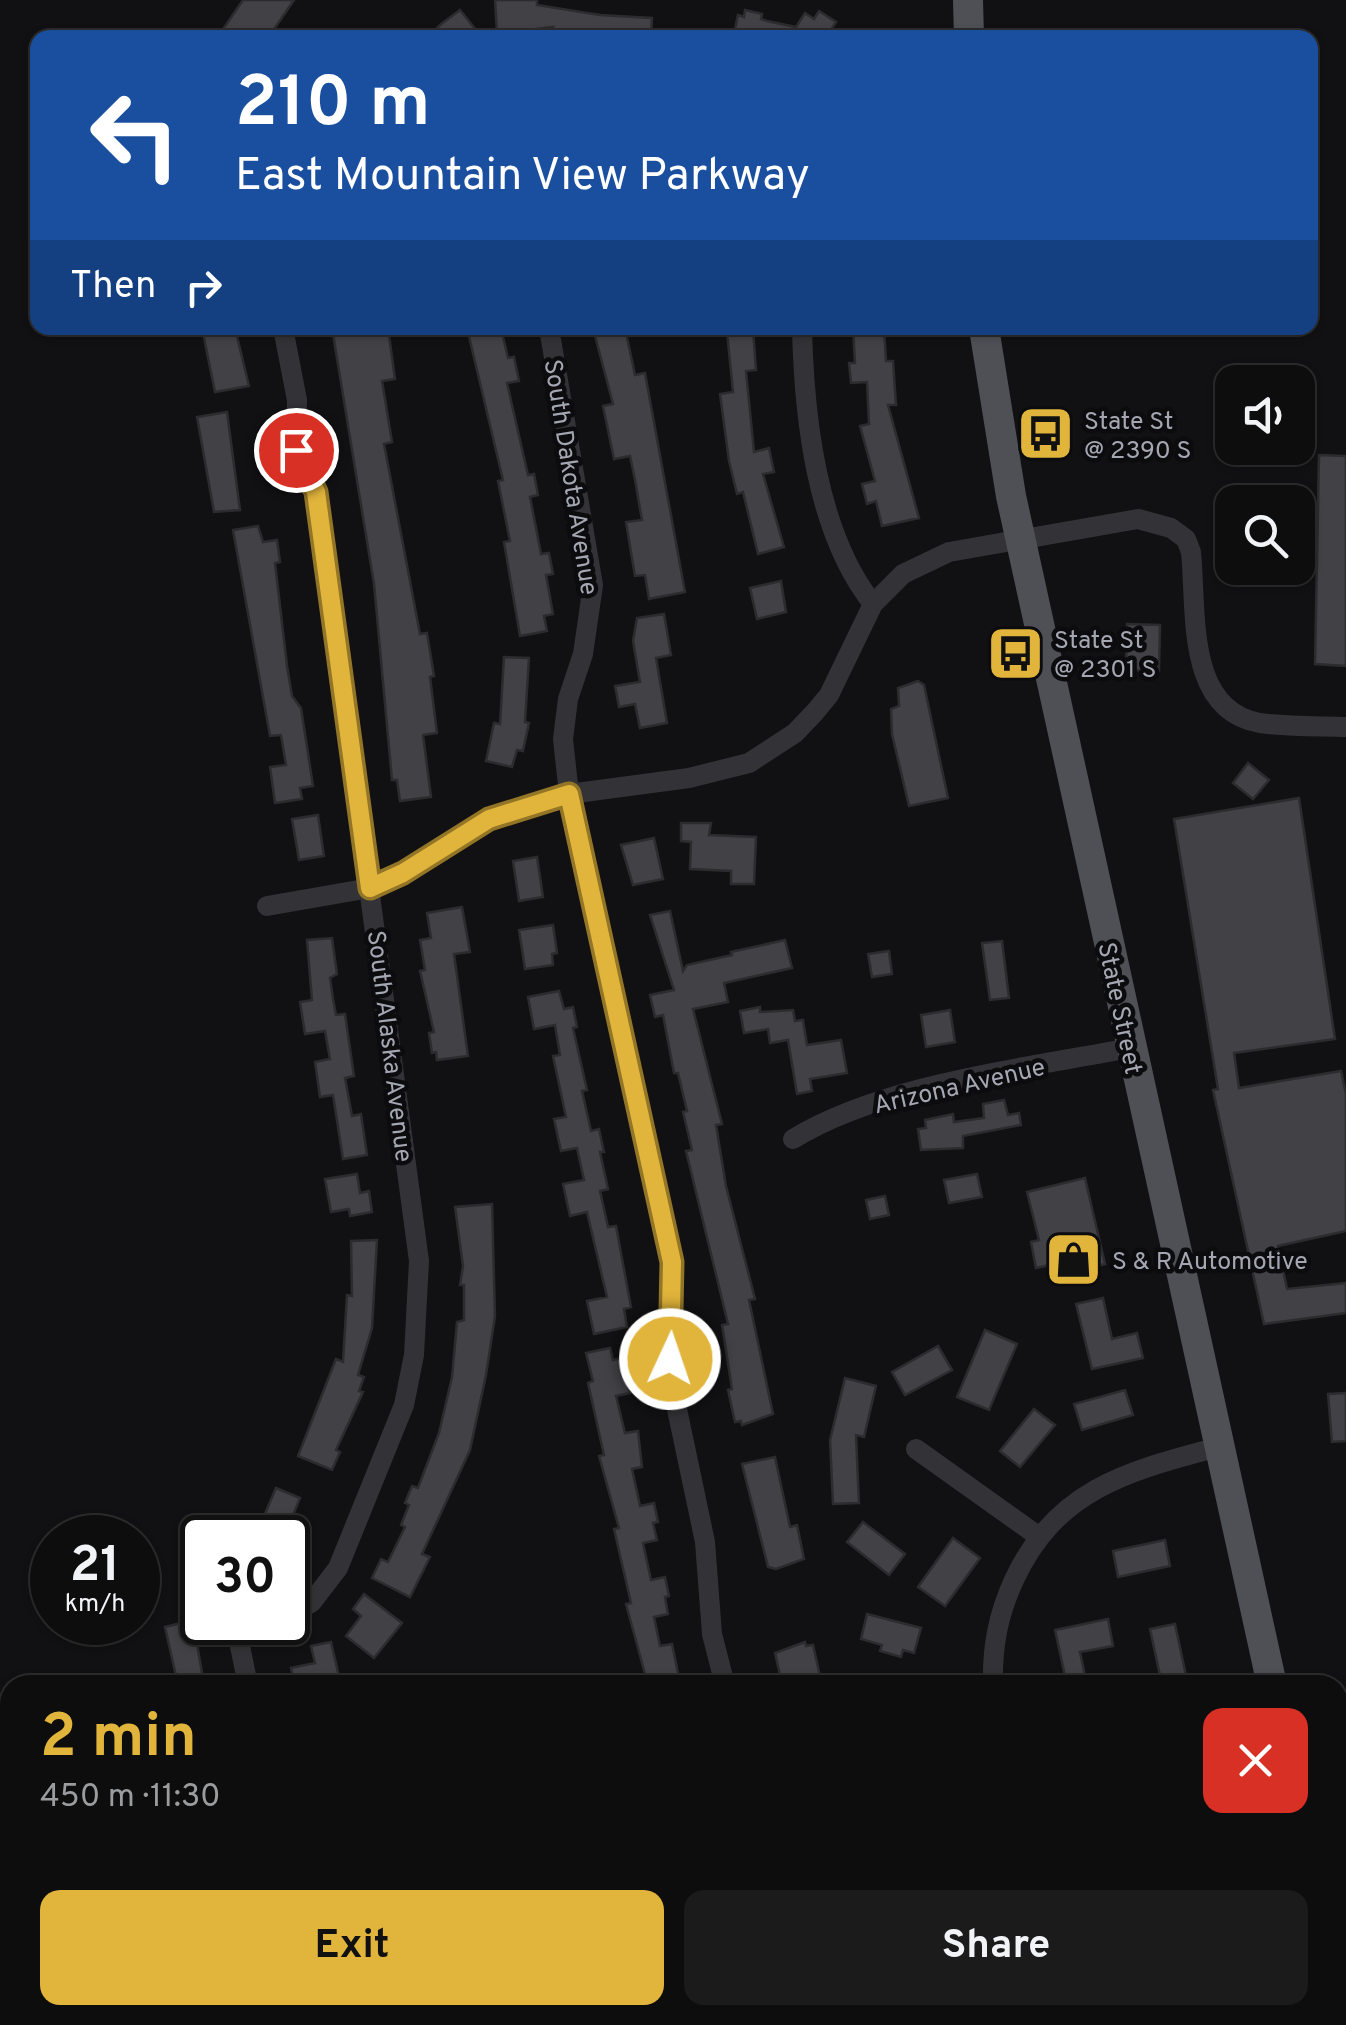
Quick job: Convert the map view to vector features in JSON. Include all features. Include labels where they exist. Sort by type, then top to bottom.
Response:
[{"type":"main road","points":[[968,0],[968,30]]},
{"type":"main road","name":"State Street","points":[[985,335],[1020,538],[1270,1675]]},
{"type":"street","name":"South Alaska Avenue","points":[[284,335],[298,400],[296,450],[316,492],[419,1261],[414,1355],[404,1405],[338,1568],[310,1603]]},
{"type":"street","name":"South Dakota Avenue","points":[[550,335],[592,584],[583,654],[568,699],[563,739],[569,794],[672,1262],[672,1377],[705,1542],[712,1634],[722,1675]]},
{"type":"street","points":[[802,335],[804,396],[833,534],[851,576],[873,604]]},
{"type":"street","points":[[267,906],[370,888],[403,873],[489,819],[569,794],[723,772],[770,752],[795,733],[828,695],[873,604],[903,574],[949,552],[1020,538],[1138,519],[1171,528],[1186,539],[1191,552],[1206,687],[1227,711],[1259,722],[1346,727]]},
{"type":"street","name":"Arizona Avenue","points":[[794,1139],[832,1116],[982,1076],[1130,1048]]},
{"type":"street","points":[[993,1675],[995,1632],[1003,1604],[1038,1536],[1062,1511],[1118,1476],[1218,1447]]},
{"type":"street","points":[[916,1449],[1038,1536]]},
{"type":"street","points":[[240,1645],[246,1675]]},
{"type":"building","points":[[243,0],[294,0],[273,30],[222,30]]},
{"type":"building","points":[[495,0],[537,0],[537,5],[600,15],[652,18],[651,30],[497,30]]},
{"type":"building","points":[[460,10],[476,30],[435,30]]},
{"type":"building","points":[[745,10],[762,14],[761,19],[796,27],[805,13],[814,19],[819,11],[836,22],[831,30],[735,30],[738,15],[744,17]]},
{"type":"building","points":[[203,335],[237,335],[249,386],[215,392]]},
{"type":"building","points":[[333,335],[389,335],[395,379],[382,381],[392,442],[384,444],[420,634],[427,633],[434,676],[430,677],[437,733],[423,735],[431,797],[400,801],[397,780],[392,780],[374,584]]},
{"type":"building","points":[[469,335],[503,335],[508,358],[514,357],[519,381],[507,383],[528,475],[534,474],[538,495],[530,497],[541,554],[549,553],[553,574],[546,575],[553,614],[544,616],[547,631],[520,636],[504,542],[510,541],[498,481],[503,480]]},
{"type":"building","points":[[595,335],[626,335],[635,375],[645,373],[685,592],[649,599],[645,575],[635,576],[626,522],[642,520],[630,456],[614,459],[603,406],[613,404]]},
{"type":"building","points":[[727,335],[753,335],[756,370],[746,371],[754,452],[769,448],[774,472],[763,474],[784,547],[758,554],[743,492],[737,494],[729,461],[720,394],[733,392]]},
{"type":"building","points":[[853,335],[884,335],[886,361],[893,361],[896,405],[888,405],[919,518],[882,526],[876,501],[867,504],[862,484],[875,481],[860,426],[869,424],[867,382],[851,383],[849,363],[855,363]]},
{"type":"building","points":[[227,412],[240,510],[214,512],[197,417]]},
{"type":"building","points":[[1319,455],[1346,456],[1346,666],[1315,664]]},
{"type":"building","points":[[258,526],[263,542],[277,540],[280,562],[275,563],[287,666],[292,696],[301,708],[313,786],[300,788],[302,799],[275,803],[270,767],[286,765],[281,735],[270,736],[233,530]]},
{"type":"building","points":[[781,581],[786,612],[757,619],[750,588]]},
{"type":"building","points":[[664,614],[671,655],[656,658],[667,723],[640,728],[635,704],[619,707],[615,686],[640,682],[633,641],[637,618]]},
{"type":"building","points":[[1127,624],[1160,625],[1159,671],[1126,670]]},
{"type":"building","points":[[504,657],[529,658],[525,722],[529,723],[523,751],[517,750],[512,767],[486,761],[494,723],[500,724]]},
{"type":"building","points":[[918,681],[924,685],[948,798],[909,806],[892,734],[891,709],[899,706],[898,688]]},
{"type":"building","points":[[1248,763],[1269,780],[1253,799],[1233,783]]},
{"type":"building","points":[[1299,798],[1335,1039],[1234,1053],[1239,1088],[1341,1071],[1346,1094],[1346,1231],[1278,1246],[1287,1289],[1346,1283],[1346,1313],[1264,1324],[1213,1090],[1218,1089],[1174,819]]},
{"type":"building","points":[[318,815],[324,856],[299,860],[292,819]]},
{"type":"building","points":[[681,823],[711,823],[709,835],[756,837],[754,884],[731,884],[731,871],[690,869],[691,842],[681,841]]},
{"type":"building","points":[[654,838],[663,879],[633,885],[621,845]]},
{"type":"building","points":[[537,857],[543,897],[519,901],[513,861]]},
{"type":"building","points":[[462,907],[470,952],[454,954],[468,1056],[437,1060],[436,1052],[432,1053],[429,1033],[434,1032],[420,971],[425,970],[420,940],[431,938],[427,913]]},
{"type":"building","points":[[670,911],[683,971],[687,965],[785,940],[792,968],[724,983],[728,1002],[693,1009],[722,1124],[716,1125],[726,1186],[755,1299],[749,1300],[773,1414],[742,1425],[741,1421],[735,1422],[728,1390],[732,1389],[722,1325],[728,1324],[686,1151],[692,1150],[683,1112],[687,1111],[678,1073],[674,1073],[663,1015],[655,1017],[650,995],[674,990],[650,915]]},
{"type":"building","points":[[553,925],[557,953],[552,954],[553,965],[525,969],[519,930]]},
{"type":"building","points":[[332,938],[337,974],[330,978],[333,999],[336,1015],[345,1014],[354,1076],[345,1078],[352,1116],[361,1114],[367,1155],[343,1159],[333,1095],[320,1097],[315,1062],[330,1059],[325,1031],[305,1034],[300,1002],[312,1000],[307,940]]},
{"type":"building","points":[[1002,941],[1009,998],[990,1000],[982,943]]},
{"type":"building","points":[[889,951],[892,974],[872,977],[868,954]]},
{"type":"building","points":[[559,991],[564,1009],[573,1007],[577,1027],[573,1028],[587,1090],[582,1091],[591,1131],[599,1129],[604,1152],[600,1152],[608,1189],[600,1191],[608,1227],[616,1226],[631,1307],[624,1309],[627,1327],[594,1334],[587,1301],[607,1297],[587,1212],[570,1216],[563,1184],[584,1180],[577,1148],[561,1151],[554,1119],[566,1117],[553,1056],[560,1055],[555,1025],[534,1029],[528,997]]},
{"type":"building","points":[[760,1007],[760,1012],[793,1010],[795,1021],[803,1020],[807,1045],[841,1040],[847,1073],[810,1079],[812,1091],[797,1094],[788,1040],[770,1043],[768,1029],[744,1033],[740,1011]]},
{"type":"building","points":[[950,1010],[955,1042],[926,1047],[921,1015]]},
{"type":"building","points":[[1004,1100],[1008,1115],[1019,1113],[1021,1125],[963,1136],[963,1148],[921,1150],[918,1129],[926,1128],[925,1120],[953,1114],[954,1122],[984,1118],[983,1104]]},
{"type":"building","points":[[357,1174],[360,1193],[369,1191],[372,1212],[350,1216],[349,1209],[331,1212],[325,1179]]},
{"type":"building","points":[[977,1174],[982,1197],[949,1203],[944,1180]]},
{"type":"building","points":[[1085,1178],[1105,1264],[1090,1268],[1088,1257],[1036,1268],[1031,1242],[1039,1240],[1027,1192]]},
{"type":"building","points":[[885,1196],[889,1215],[870,1219],[866,1200]]},
{"type":"building","points":[[492,1204],[495,1316],[486,1375],[470,1450],[422,1554],[430,1557],[410,1597],[372,1578],[381,1559],[388,1562],[405,1527],[401,1525],[409,1505],[405,1503],[412,1486],[418,1488],[439,1433],[452,1377],[457,1322],[464,1320],[464,1285],[460,1285],[463,1266],[455,1207]]},
{"type":"building","points":[[377,1240],[372,1328],[358,1375],[364,1377],[359,1391],[363,1392],[336,1450],[340,1452],[332,1470],[298,1456],[336,1359],[343,1362],[347,1295],[352,1296],[351,1241]]},
{"type":"building","points":[[1103,1298],[1112,1339],[1137,1333],[1143,1358],[1092,1369],[1076,1304]]},
{"type":"building","points":[[985,1330],[1017,1344],[989,1410],[957,1397]]},
{"type":"building","points":[[938,1346],[952,1370],[905,1395],[892,1372]]},
{"type":"building","points":[[610,1348],[613,1360],[627,1357],[630,1393],[616,1396],[625,1433],[638,1431],[642,1467],[632,1469],[640,1506],[654,1503],[658,1522],[653,1523],[657,1540],[643,1543],[651,1580],[665,1577],[669,1596],[665,1597],[668,1614],[654,1617],[660,1646],[672,1644],[678,1675],[645,1675],[626,1604],[631,1603],[614,1529],[619,1528],[599,1456],[604,1455],[588,1383],[593,1381],[586,1353]]},
{"type":"building","points":[[845,1378],[876,1386],[864,1437],[856,1435],[859,1503],[833,1504],[830,1440]]},
{"type":"building","points":[[1125,1390],[1133,1415],[1082,1430],[1074,1404]]},
{"type":"building","points":[[1346,1393],[1346,1441],[1332,1442],[1328,1394]]},
{"type":"building","points":[[1034,1409],[1055,1425],[1020,1467],[1000,1451]]},
{"type":"building","points":[[775,1457],[790,1527],[797,1525],[804,1559],[776,1569],[768,1567],[742,1464]]},
{"type":"building","points":[[276,1488],[300,1498],[293,1515],[265,1515]]},
{"type":"building","points":[[863,1522],[905,1554],[889,1575],[847,1542]]},
{"type":"building","points":[[953,1538],[980,1558],[945,1606],[918,1587]]},
{"type":"building","points":[[1165,1540],[1170,1566],[1118,1577],[1113,1551]]},
{"type":"building","points":[[364,1594],[402,1623],[374,1658],[346,1636],[361,1616],[353,1609]]},
{"type":"building","points":[[867,1614],[921,1628],[914,1653],[903,1650],[901,1657],[880,1651],[882,1645],[861,1639]]},
{"type":"building","points":[[1108,1619],[1113,1646],[1080,1652],[1085,1675],[1065,1675],[1055,1630]]},
{"type":"building","points":[[180,1623],[180,1645],[197,1645],[202,1675],[176,1675],[165,1627]]},
{"type":"building","points":[[1175,1624],[1186,1675],[1160,1675],[1150,1629]]},
{"type":"building","points":[[331,1642],[339,1675],[293,1675],[291,1668],[315,1663],[311,1646]]},
{"type":"building","points":[[805,1642],[806,1646],[813,1645],[820,1675],[780,1675],[775,1653]]},
{"type":"place","name":"State St @ 2390 S","points":[[1045,434]]},
{"type":"place","name":"State St @ 2301 S","points":[[1015,653]]},
{"type":"place","name":"S & R Automotive","points":[[1073,1260]]},
{"type":"route","points":[[296,450],[316,492],[370,888],[403,873],[489,819],[569,794],[672,1262],[670,1359]]}]
